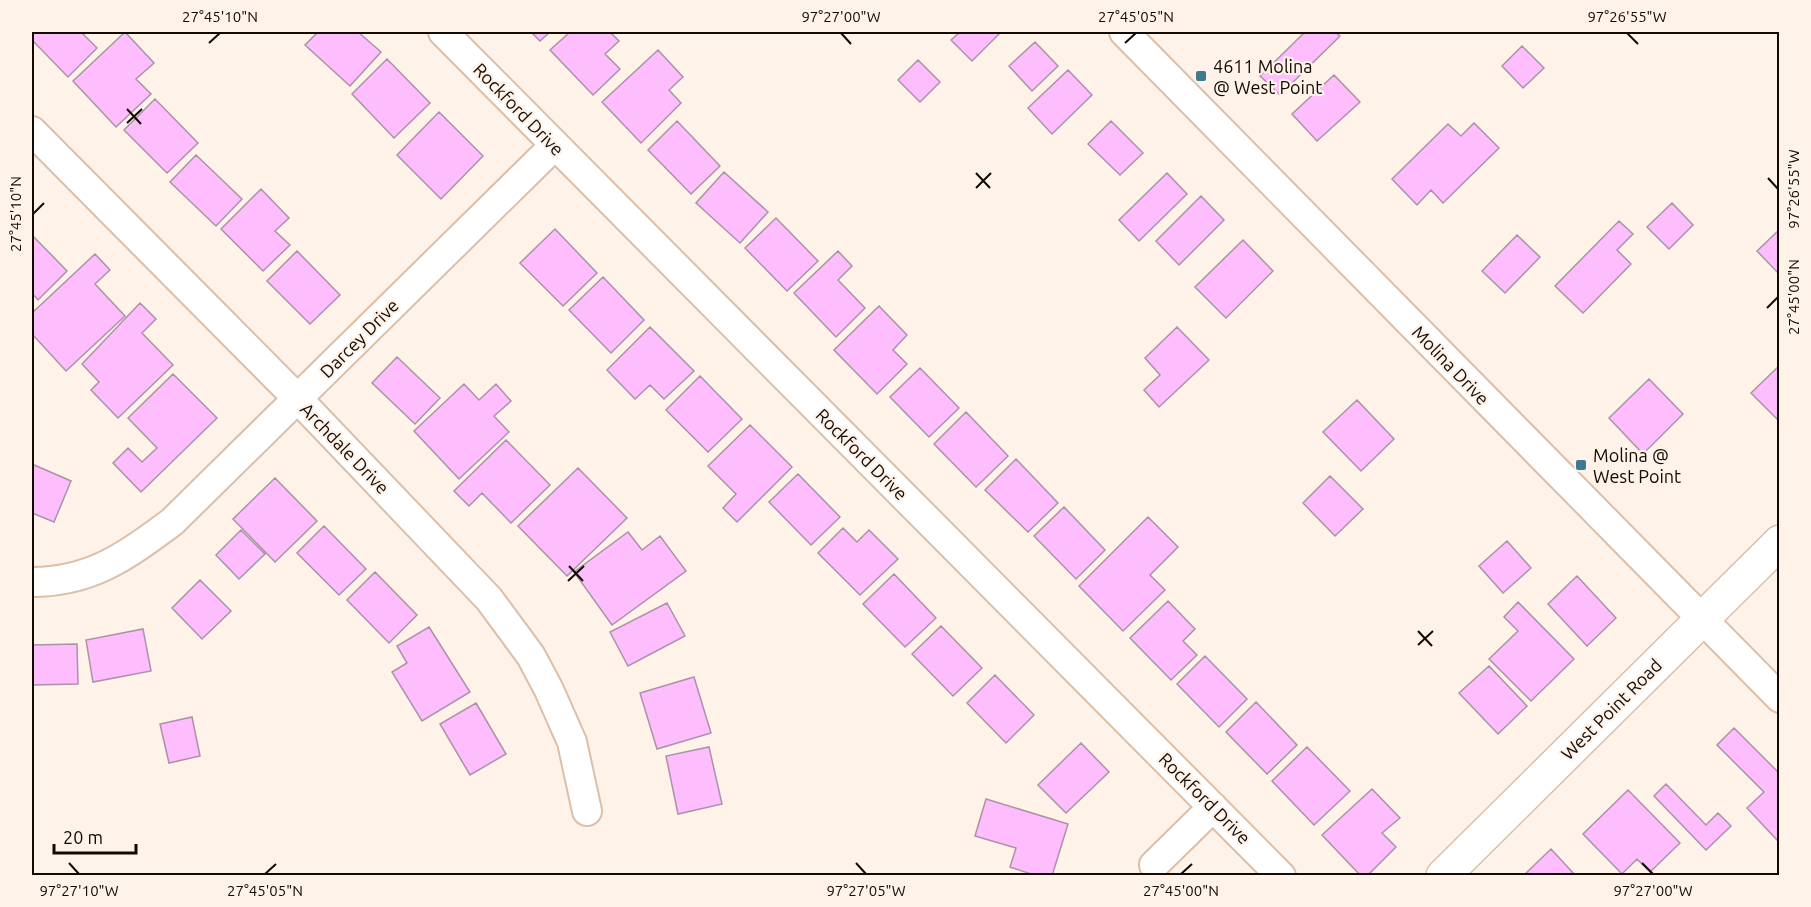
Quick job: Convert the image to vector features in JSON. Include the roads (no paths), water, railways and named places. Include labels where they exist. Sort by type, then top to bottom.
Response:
[{"type":"street","name":"Rockford Drive","points":[[443,32],[1281,876]]},
{"type":"street","name":"Molina Drive","points":[[1124,32],[1779,698]]},
{"type":"street","name":"Archdale Drive","points":[[32,131],[298,399],[489,599],[531,656],[572,742],[587,811]]},
{"type":"street","name":"Darcey Drive","points":[[32,582],[54,582],[93,572],[125,556],[172,522],[554,146]]},
{"type":"street","name":"West Point Road","points":[[1443,876],[1779,542]]},
{"type":"street","points":[[1154,865],[1214,807]]},
{"type":"place","name":"4611 Molina @ West Point","points":[[1201,76]]},
{"type":"place","name":"Molina @ West Point","points":[[1581,465]]}]
